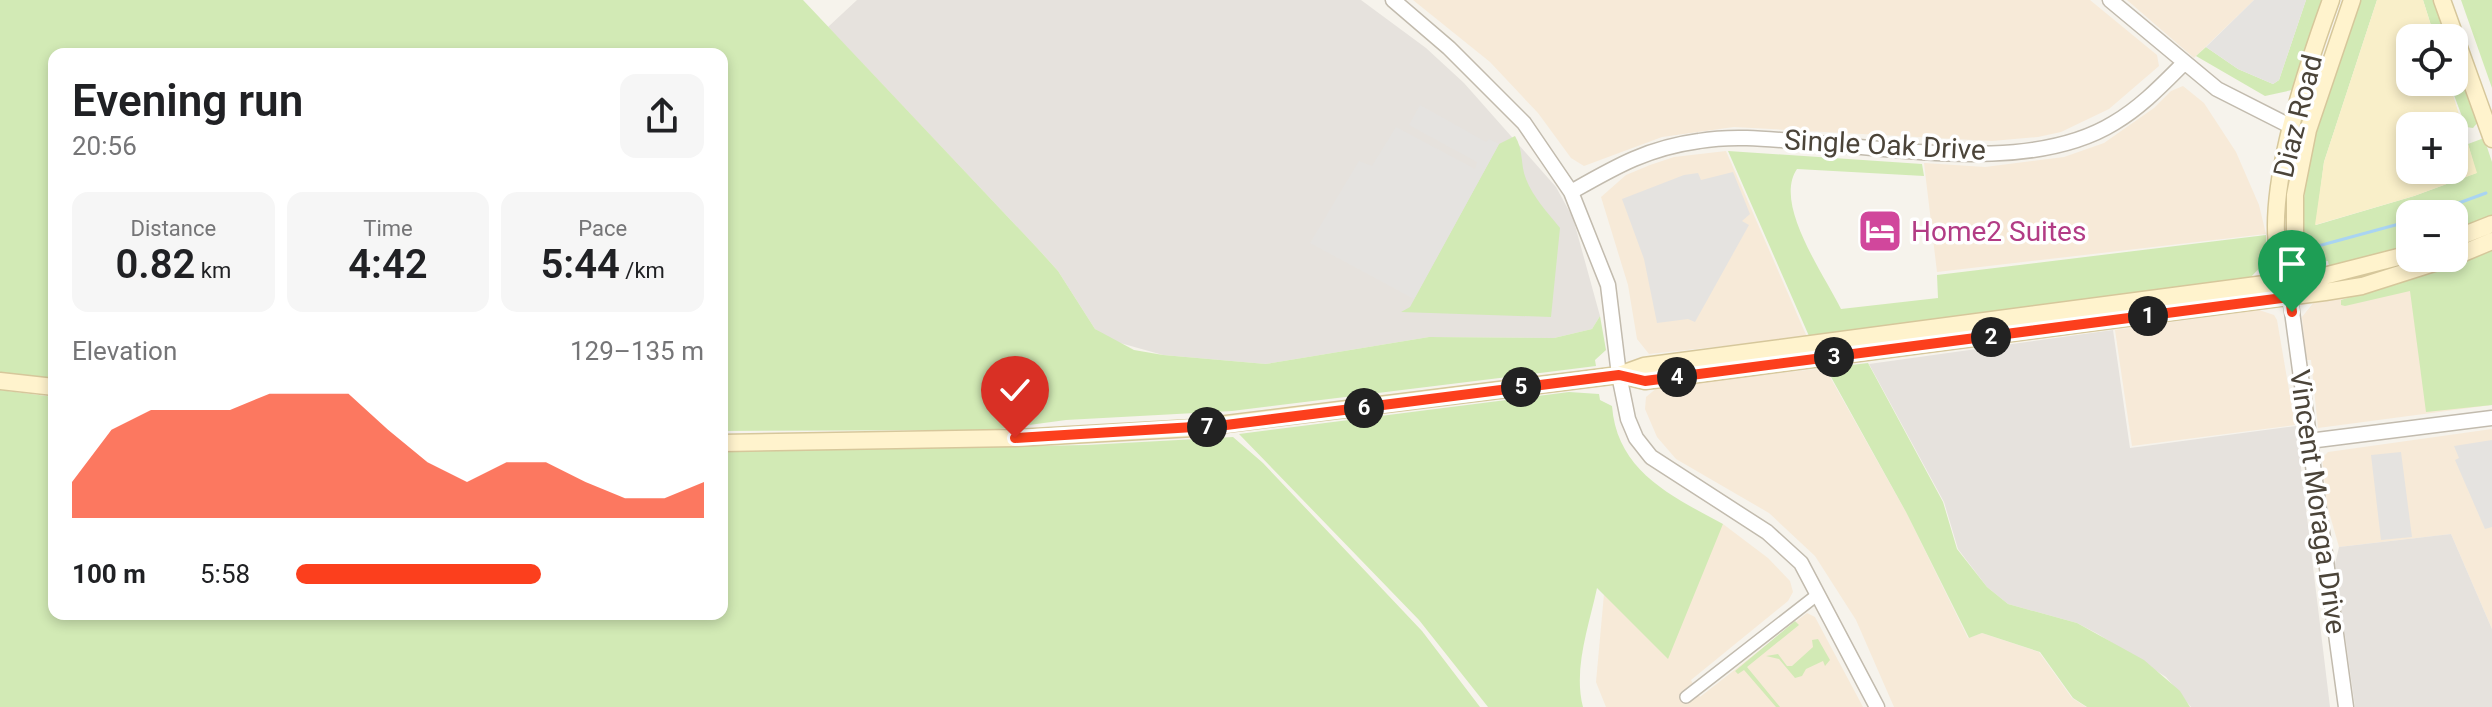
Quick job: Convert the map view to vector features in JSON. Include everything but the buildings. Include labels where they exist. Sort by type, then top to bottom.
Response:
[{"type":"main road","name":"Diaz Road","points":[[2289,288],[2279,266],[2278,201],[2290,126],[2331,0]]},
{"type":"main road","name":"Diaz Road","points":[[2289,288],[2295,265],[2295,195],[2308,130],[2352,0]]},
{"type":"main road","points":[[2442,0],[2492,139]]},
{"type":"main road","points":[[2468,233],[2492,224]]},
{"type":"main road","points":[[2468,251],[2492,241]]},
{"type":"main road","points":[[2289,288],[2396,258]]},
{"type":"main road","points":[[728,443],[1015,438],[1226,425],[1619,375],[1645,381],[2289,288],[2362,286],[2405,272]]},
{"type":"main road","points":[[0,381],[48,386]]},
{"type":"street","points":[[1393,0],[1449,48],[1524,123],[1571,192],[1608,285],[1619,375],[1628,419],[1636,438],[1651,457],[1767,532],[1801,563],[1877,707]]},
{"type":"street","points":[[2110,0],[2183,64],[2241,103],[2290,126]]},
{"type":"street","name":"Single Oak Drive","points":[[1571,192],[1640,153],[1701,140],[1771,139],[1958,153],[2020,150],[2071,142],[2112,125],[2146,102],[2183,64]]},
{"type":"street","name":"Vincent Moraga Drive","points":[[2289,288],[2346,707]]},
{"type":"street","points":[[2309,441],[2492,418]]},
{"type":"street","points":[[1686,697],[1817,595]]},
{"type":"shaded area","points":[[857,0],[1361,0],[1426,48],[1464,83],[1556,187],[1573,218],[1600,316],[1592,329],[1554,338],[1429,337],[1266,364],[1163,355],[1113,341],[1095,329],[1058,271],[1040,251],[828,27]]},
{"type":"shaded area","points":[[1413,0],[2090,0],[2157,55],[2159,66],[2109,109],[2061,132],[2038,137],[1992,141],[1734,127],[1662,137],[1584,166],[1571,158],[1538,113],[1490,62]]},
{"type":"shaded area","points":[[2127,0],[2254,0],[2194,58]]},
{"type":"shaded area","points":[[2254,0],[2306,0],[2279,80],[2273,84],[2238,69],[2206,47]]},
{"type":"shaded area","points":[[2183,86],[2204,103],[2236,152],[2259,205],[2266,234],[1937,272],[1924,163],[1985,167],[2064,157],[2104,143],[2154,108],[2171,91]]},
{"type":"shaded area","points":[[1420,105],[1486,142],[1489,139],[1499,144],[1414,299],[1310,243],[1359,161],[1372,166],[1396,127],[1475,169],[1477,162],[1409,125]]},
{"type":"shaded area","points":[[1726,151],[1807,337],[1649,354],[1637,339],[1628,285],[1601,197],[1626,175],[1650,165],[1674,157]]},
{"type":"shaded area","points":[[1733,172],[1750,214],[1742,221],[1749,225],[1695,322],[1688,319],[1657,323],[1644,259],[1622,199],[1684,175],[1698,173],[1701,180]]},
{"type":"shaded area","points":[[2492,250],[2492,405],[2318,428],[2311,360],[2306,360],[2302,317],[2314,302],[2396,285],[2432,272],[2468,272],[2468,259]]},
{"type":"shaded area","points":[[2259,310],[2274,315],[2277,320],[2295,425],[2132,446],[2115,330]]},
{"type":"shaded area","points":[[2113,330],[2130,448],[2296,426],[2330,707],[2191,707],[2166,677],[2098,634],[2077,623],[2008,604],[1987,587],[1958,549],[1944,502],[1869,364]]},
{"type":"shaded area","points":[[1825,368],[1906,512],[1968,638],[1982,633],[2039,652],[2072,698],[2086,707],[1894,707],[1856,620],[1815,556],[1769,513],[1676,459],[1657,437],[1645,409],[1646,397],[1658,387]]},
{"type":"shaded area","points":[[2492,429],[2492,629],[2451,534],[2339,547],[2327,505],[2322,458],[2328,452]]},
{"type":"shaded area","points":[[2492,440],[2492,527],[2485,529],[2455,460],[2459,458],[2454,446]]},
{"type":"shaded area","points":[[2401,452],[2412,537],[2381,540],[2371,455]]},
{"type":"shaded area","points":[[1723,524],[1768,558],[1790,581],[1793,592],[1788,601],[1691,680],[1700,697],[1807,613],[1815,617],[1863,707],[1606,707],[1596,682],[1604,594],[1714,543]]},
{"type":"shaded area","points":[[2451,534],[2492,629],[2492,707],[2355,707],[2335,564],[2339,547]]},
{"type":"green space","points":[[0,0],[803,0],[1058,271],[1095,329],[1134,350],[1266,364],[1429,337],[1554,338],[1592,329],[1600,316],[1606,350],[1595,360],[1596,366],[1232,411],[1066,420],[991,430],[728,431],[728,48],[48,48],[48,379],[0,372]]},
{"type":"green space","points":[[2306,0],[2323,0],[2292,90],[2265,96],[2196,56],[2206,47],[2238,69],[2273,84],[2279,80]]},
{"type":"green space","points":[[2361,0],[2377,0],[2324,162],[2316,225],[2396,201],[2396,250],[2329,267],[2328,261],[2319,262],[2303,250],[2303,218],[2311,154]]},
{"type":"green space","points":[[2423,0],[2437,0],[2445,24],[2431,24]]},
{"type":"green space","points":[[2461,0],[2492,0],[2492,88]]},
{"type":"green space","points":[[2468,92],[2478,122],[2473,128],[2468,127],[2468,112],[2460,112],[2454,96],[2468,96]]},
{"type":"green space","points":[[1515,136],[1529,186],[1560,228],[1551,317],[1401,312],[1410,307],[1499,144]]},
{"type":"green space","points":[[2484,138],[2492,162],[2492,217],[2468,227],[2468,200],[2400,200],[2446,184],[2468,184],[2468,176],[2476,173],[2468,144]]},
{"type":"green space","points":[[1728,151],[1922,164],[1924,176],[1797,169],[1791,184],[1791,201],[1796,219],[1813,259],[1841,309],[1938,298],[1937,275],[2266,235],[2267,260],[2251,277],[1809,336]]},
{"type":"green space","points":[[2492,250],[2492,405],[2426,412],[2410,291],[2345,306],[2341,305],[2341,300],[2434,272],[2468,272],[2468,259]]},
{"type":"green space","points":[[1868,363],[1943,502],[1957,549],[1987,587],[2008,604],[2077,623],[2144,660],[2180,691],[2190,707],[2087,707],[2073,698],[2040,652],[1982,633],[1969,638],[1906,512],[1826,368]]},
{"type":"green space","points":[[0,390],[48,396],[48,620],[728,620],[728,451],[1087,445],[1233,437],[1263,463],[1422,631],[1480,707],[0,707]]},
{"type":"green space","points":[[1569,392],[1599,394],[1600,400],[1612,406],[1616,429],[1636,465],[1666,491],[1723,524],[1668,659],[1597,588],[1581,663],[1583,707],[1488,707],[1419,620],[1239,434]]},
{"type":"green space","points":[[1795,621],[1799,625],[1747,667],[1780,707],[1776,707],[1744,670],[1738,674],[1735,671]]},
{"type":"green space","points":[[1818,639],[1830,660],[1825,666],[1823,661],[1806,669],[1802,676],[1795,678],[1779,659],[1766,656],[1778,654],[1787,666],[1792,666],[1813,647],[1812,640]]},
{"type":"sand","points":[[2377,0],[2423,0],[2431,24],[2396,24],[2396,96],[2453,96],[2458,112],[2396,112],[2396,184],[2447,184],[2315,225],[2324,162]]},
{"type":"sand","points":[[2468,144],[2477,173],[2468,176]]},
{"type":"waterway","points":[[2467,200],[2486,193]]},
{"type":"waterway","points":[[2318,246],[2396,225]]},
{"type":"place","name":"Home2 Suites","points":[[1880,231]]},
{"type":"route","points":[[1015,438],[1226,425],[1619,375],[1645,381],[2290,297],[2292,312]]}]
